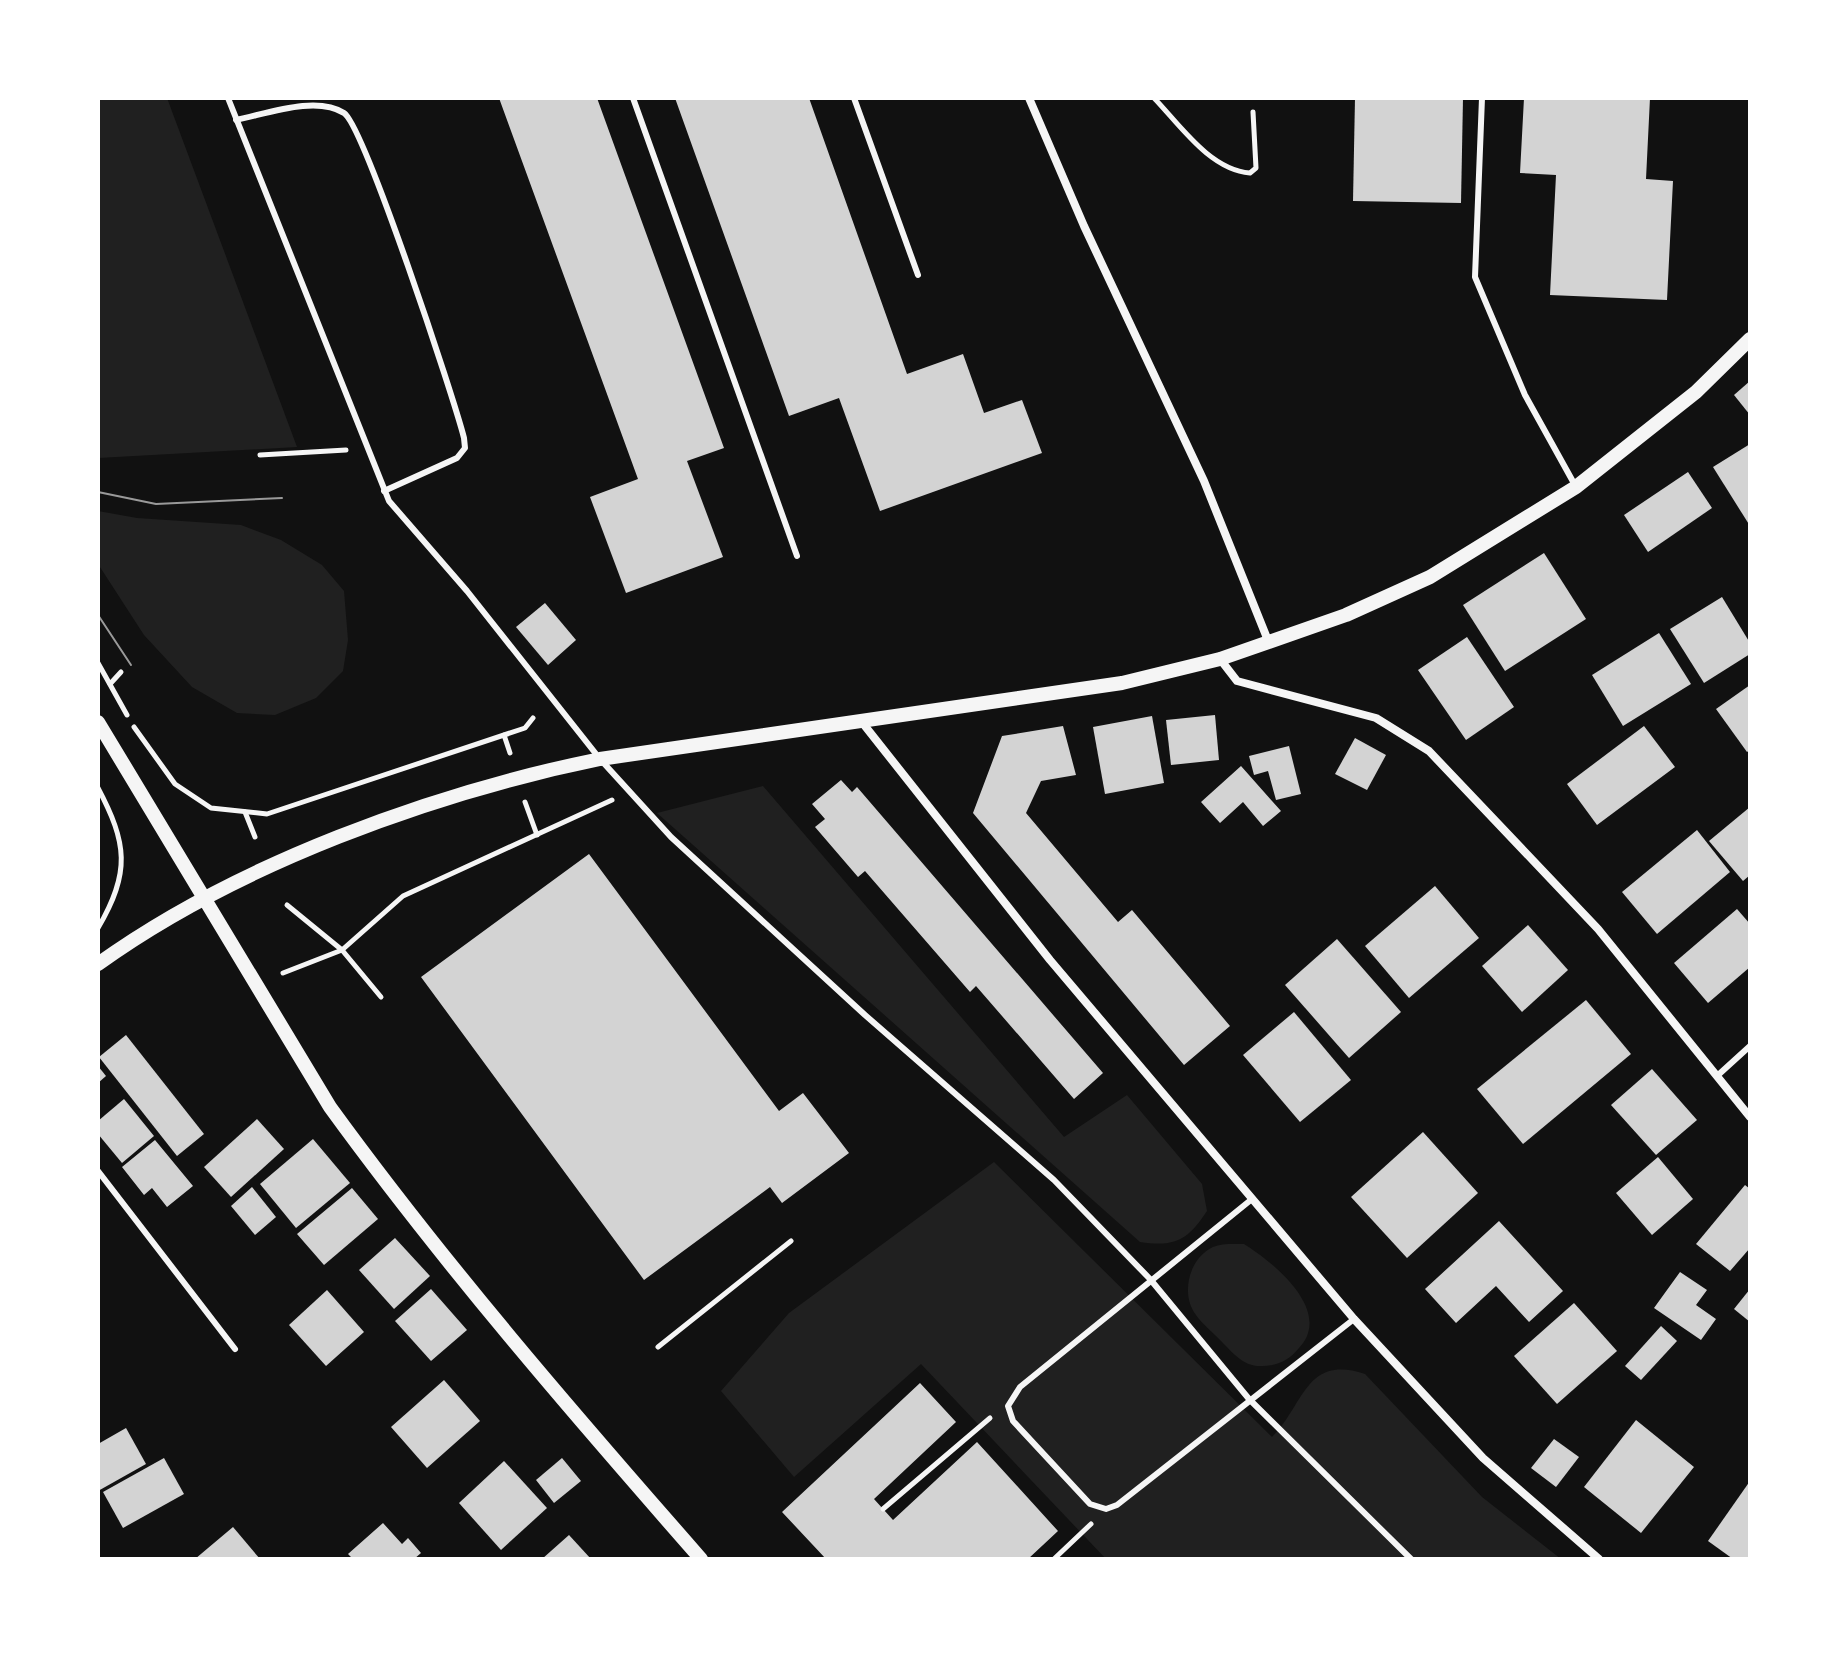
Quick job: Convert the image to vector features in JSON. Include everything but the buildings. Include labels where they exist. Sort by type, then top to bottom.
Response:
[{"type":"street","points":[[1029,98],[1084,226],[1204,481],[1269,643]]},
{"type":"street","points":[[98,964],[128,942],[305,852],[489,784],[600,759],[1075,691],[1220,659],[1269,643],[1411,587],[1576,487],[1696,392],[1750,339]]},
{"type":"street","points":[[1220,659],[1237,681],[1376,718],[1429,751],[1598,929],[1750,1117]]},
{"type":"street","points":[[860,720],[1050,960],[1354,1319],[1483,1458],[1599,1559]]},
{"type":"street","points":[[98,722],[302,1064],[370,1162],[528,1356],[701,1559]]},
{"type":"lane","points":[[228,98],[389,501],[477,603],[600,759],[671,837],[865,1015],[1054,1180],[1150,1279],[1249,1399],[1411,1559]]},
{"type":"lane","points":[[633,98],[797,556]]},
{"type":"lane","points":[[854,98],[918,275]]},
{"type":"lane","points":[[1482,98],[1475,277],[1525,395],[1576,487]]},
{"type":"lane","points":[[236,120],[279,111],[331,108],[351,121],[374,175],[461,425],[465,448],[457,458],[435,470],[384,491]]},
{"type":"lane","points":[[1717,1076],[1750,1046]]},
{"type":"lane","points":[[98,1171],[235,1349]]},
{"type":"lane","points":[[1252,1199],[1020,1387],[1008,1406],[1013,1421],[1090,1504],[1106,1509],[1117,1505],[1354,1319]]},
{"type":"path","points":[[1154,98],[1207,153],[1238,172],[1250,173],[1256,168],[1253,112]]},
{"type":"path","points":[[260,455],[367,448]]},
{"type":"path","points":[[98,663],[133,725],[175,784],[211,808],[267,814],[525,728],[533,718]]},
{"type":"path","points":[[110,684],[121,672]]},
{"type":"path","points":[[504,735],[510,753]]},
{"type":"path","points":[[98,788],[121,838],[122,871],[115,898],[98,928]]},
{"type":"path","points":[[523,795],[537,835]]},
{"type":"path","points":[[283,973],[342,950],[403,896],[617,798]]},
{"type":"path","points":[[245,812],[255,837]]},
{"type":"path","points":[[287,905],[342,950],[381,997]]},
{"type":"path","points":[[658,1347],[791,1241]]},
{"type":"path","points":[[883,1509],[968,1434]]},
{"type":"path","points":[[1054,1559],[1070,1544]]},
{"type":"shaded area","points":[[98,98],[167,98],[297,447],[98,458]]},
{"type":"shaded area","points":[[98,511],[137,518],[241,525],[281,540],[322,565],[344,591],[348,640],[343,671],[316,698],[275,715],[237,713],[192,687],[144,635],[98,564]]},
{"type":"shaded area","points":[[763,786],[1064,1137],[1127,1095],[1202,1184],[1207,1211],[1193,1229],[1171,1242],[1140,1242],[657,813]]},
{"type":"shaded area","points":[[994,1162],[1272,1437],[1308,1386],[1318,1377],[1330,1371],[1345,1370],[1365,1374],[1482,1497],[1561,1559],[1106,1559],[921,1364],[794,1477],[721,1391],[789,1313]]},
{"type":"shaded area","points":[[1244,1244],[1270,1263],[1296,1289],[1309,1319],[1308,1334],[1299,1348],[1287,1359],[1273,1365],[1256,1366],[1240,1359],[1199,1319],[1191,1306],[1188,1287],[1198,1259],[1213,1247]]},
{"type":"tram line","points":[[98,492],[156,504],[282,498]]},
{"type":"tram line","points":[[98,615],[131,665]]}]
